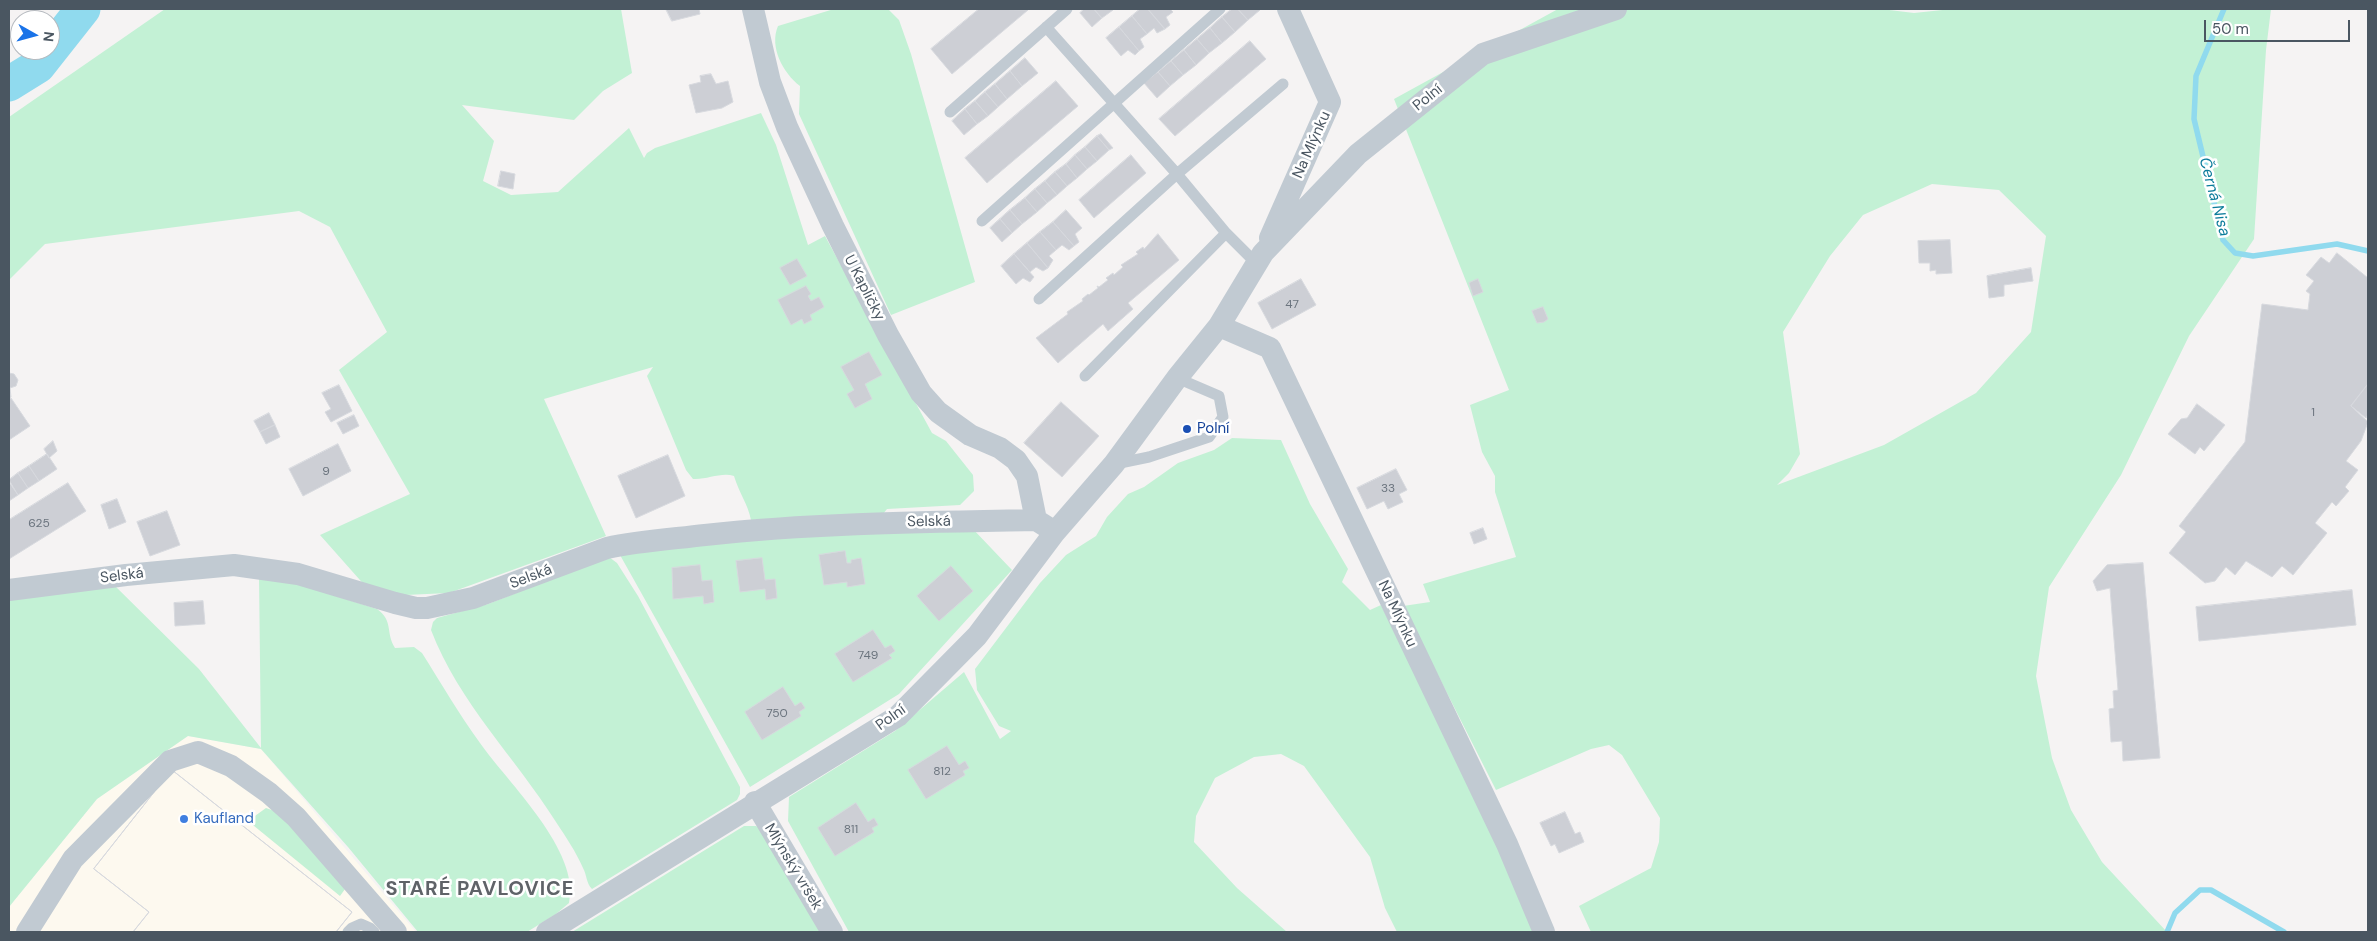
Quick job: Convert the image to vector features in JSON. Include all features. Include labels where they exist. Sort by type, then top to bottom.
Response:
[{"type":"street","name":"U Kapličky","points":[[753,9],[770,82],[787,127],[833,226],[888,335],[922,393],[938,412],[970,435],[1000,448],[1016,460],[1026,476],[1036,520]]},
{"type":"street","name":"Na Mlýnku","points":[[1260,258],[1330,102],[1288,9]]},
{"type":"street","name":"Polní","points":[[547,932],[755,802],[898,716],[977,636],[1055,532],[1114,464],[1177,378],[1219,326],[1260,258],[1358,154],[1483,54],[1616,9]]},
{"type":"street","name":"Na Mlýnku","points":[[1219,326],[1270,348],[1507,844],[1544,932]]},
{"type":"street","points":[[1036,520],[1055,532]]},
{"type":"street","name":"Selská","points":[[9,590],[126,575],[234,565],[298,574],[394,603],[416,608],[427,608],[473,598],[607,548],[629,543],[753,530],[845,524],[1036,520]]},
{"type":"street","points":[[27,932],[73,859],[170,761],[198,752],[231,766],[269,793],[296,817],[396,932]]},
{"type":"street","name":"Mlýnský vršek","points":[[755,802],[832,932]]},
{"type":"lane","points":[[950,112],[1068,9]]},
{"type":"lane","points":[[982,222],[1220,9]]},
{"type":"lane","points":[[1046,27],[1177,174],[1226,233],[1260,258]]},
{"type":"lane","points":[[1039,299],[1177,174],[1282,84]]},
{"type":"lane","points":[[1085,376],[1226,233]]},
{"type":"lane","points":[[1114,464],[1149,456],[1209,437],[1223,417],[1219,396],[1177,378]]},
{"type":"lane","points":[[348,932],[361,924],[374,932]]},
{"type":"shaded area","points":[[188,736],[261,749],[416,932],[9,932],[9,907],[97,799]]},
{"type":"green space","points":[[165,9],[621,9],[632,73],[603,91],[574,120],[462,105],[494,141],[483,181],[511,195],[558,192],[629,128],[644,158],[647,153],[655,148],[761,113],[776,145],[808,245],[825,236],[932,433],[946,441],[973,475],[974,491],[960,505],[887,509],[883,514],[751,520],[734,476],[724,475],[693,479],[686,470],[647,376],[653,367],[544,399],[606,536],[449,593],[405,595],[367,588],[320,535],[410,494],[339,370],[387,332],[330,227],[299,211],[45,244],[9,280],[9,117]]},
{"type":"green space","points":[[834,9],[888,9],[899,20],[911,54],[975,282],[891,315],[799,114],[800,86],[783,67],[775,42],[778,26]]},
{"type":"green space","points":[[1558,9],[1881,9],[1914,13],[1952,9],[2271,9],[2266,50],[2254,239],[2189,336],[2121,475],[2049,587],[2036,676],[2052,758],[2071,810],[2102,862],[2167,932],[1591,932],[1579,906],[1651,868],[1659,842],[1660,818],[1622,755],[1609,745],[1591,749],[1496,790],[1403,606],[1430,602],[1423,584],[1516,557],[1495,492],[1495,476],[1482,452],[1470,405],[1509,390],[1394,99]],"holes":[[[1932,184],[1999,190],[2046,236],[2031,332],[1976,393],[1884,445],[1777,485],[1789,473],[1800,454],[1783,332],[1830,256],[1863,215]]]},
{"type":"green space","points":[[1232,438],[1281,440],[1310,504],[1348,569],[1342,582],[1370,610],[1381,605],[1504,857],[1536,932],[1397,932],[1385,908],[1370,857],[1304,766],[1281,754],[1254,757],[1215,778],[1196,816],[1194,842],[1237,888],[1287,932],[849,932],[788,821],[789,797],[895,731],[964,672],[1000,739],[1011,731],[999,726],[977,690],[975,669],[1040,583],[1066,555],[1096,536],[1107,517],[1128,494],[1144,487],[1178,463],[1214,450]]},
{"type":"green space","points":[[971,527],[1012,570],[899,694],[750,787],[620,555],[742,540]]},
{"type":"green space","points":[[609,557],[617,563],[638,596],[740,787],[740,794],[737,800],[592,889],[577,856],[563,833],[540,798],[472,706],[457,682],[431,630],[433,622],[437,618],[488,604]]},
{"type":"green space","points":[[259,575],[295,583],[377,609],[388,622],[390,637],[395,648],[414,647],[422,653],[472,732],[540,818],[553,840],[564,862],[570,883],[569,903],[556,914],[527,932],[418,932],[348,847],[261,749],[188,736],[97,799],[9,907],[9,597],[112,583],[199,669],[261,748]]},
{"type":"green space","points":[[266,808],[286,815],[345,889],[340,896],[248,821]]},
{"type":"green space","points":[[744,826],[756,826],[770,835],[823,932],[572,932]]},
{"type":"building","points":[[666,9],[699,9],[700,14],[672,21]]},
{"type":"building","points":[[979,9],[1028,10],[952,74],[931,49]]},
{"type":"building","points":[[1084,9],[1094,9],[1102,18],[1092,27],[1080,13]]},
{"type":"building","points":[[1094,9],[1112,9],[1113,10],[1102,18]]},
{"type":"building","points":[[1140,9],[1148,9],[1165,29],[1157,33],[1154,28],[1147,34],[1132,16]]},
{"type":"building","points":[[1148,9],[1170,9],[1173,12],[1166,17],[1170,25],[1165,29]]},
{"type":"building","points":[[1232,9],[1238,9],[1248,20],[1235,32],[1222,17]]},
{"type":"building","points":[[1238,9],[1260,9],[1260,10],[1248,20]]},
{"type":"building","points":[[1132,16],[1147,34],[1140,39],[1144,47],[1139,51],[1119,27]]},
{"type":"building","points":[[1222,17],[1235,32],[1222,43],[1210,28]]},
{"type":"building","points":[[1119,27],[1139,51],[1135,55],[1128,50],[1121,56],[1106,38]]},
{"type":"building","points":[[1210,28],[1222,43],[1209,53],[1197,39]]},
{"type":"building","points":[[1197,39],[1209,53],[1196,65],[1184,50]]},
{"type":"building","points":[[1250,41],[1266,59],[1175,136],[1159,119]]},
{"type":"building","points":[[1184,50],[1196,65],[1183,75],[1171,61]]},
{"type":"building","points":[[1025,58],[1038,73],[1022,86],[1010,71]]},
{"type":"building","points":[[1171,61],[1183,75],[1170,86],[1158,72]]},
{"type":"building","points":[[1010,71],[1022,86],[1007,99],[995,84]]},
{"type":"building","points":[[1158,72],[1170,86],[1157,98],[1144,83]]},
{"type":"building","points":[[711,74],[716,84],[728,81],[733,102],[722,108],[696,113],[689,85],[701,82],[700,76]]},
{"type":"building","points":[[1056,81],[1078,106],[987,183],[965,158]]},
{"type":"building","points":[[995,84],[1007,99],[998,107],[985,92]]},
{"type":"building","points":[[985,92],[998,107],[988,116],[975,101]]},
{"type":"building","points":[[975,101],[988,116],[977,124],[965,109]]},
{"type":"building","points":[[965,109],[977,124],[964,135],[952,121]]},
{"type":"building","points":[[1101,134],[1113,148],[1109,150],[1097,136]]},
{"type":"building","points":[[1097,136],[1109,150],[1097,161],[1085,147]]},
{"type":"building","points":[[1085,147],[1097,161],[1087,169],[1075,155]]},
{"type":"building","points":[[1075,155],[1087,169],[1077,178],[1066,164]]},
{"type":"building","points":[[1131,155],[1146,173],[1094,218],[1079,200]]},
{"type":"building","points":[[1066,164],[1077,178],[1067,186],[1055,172]]},
{"type":"building","points":[[501,171],[515,174],[513,189],[498,186]]},
{"type":"building","points":[[1055,172],[1067,186],[1057,195],[1045,181]]},
{"type":"building","points":[[1045,181],[1057,195],[1047,203],[1035,189]]},
{"type":"building","points":[[1035,189],[1047,203],[1037,212],[1025,198]]},
{"type":"building","points":[[1025,198],[1037,212],[1022,224],[1010,210]]},
{"type":"building","points":[[1010,210],[1022,224],[1012,233],[1000,219]]},
{"type":"building","points":[[1066,210],[1082,228],[1075,234],[1079,242],[1074,246],[1053,222]]},
{"type":"building","points":[[1000,219],[1012,233],[1002,242],[990,228]]},
{"type":"building","points":[[1053,222],[1074,246],[1069,250],[1062,245],[1056,250],[1040,232]]},
{"type":"building","points":[[1040,232],[1056,250],[1049,256],[1053,260],[1048,268],[1027,243]]},
{"type":"building","points":[[1158,234],[1179,260],[1128,303],[1133,309],[1108,331],[1103,324],[1058,363],[1036,338],[1068,314],[1067,312],[1083,301],[1082,299],[1098,288],[1097,286],[1099,287],[1108,280],[1106,278],[1113,273],[1114,275],[1123,267],[1121,265],[1138,254],[1136,252],[1143,247],[1144,249]]},
{"type":"building","points":[[1950,240],[1952,273],[1936,274],[1936,270],[1930,271],[1930,263],[1919,263],[1918,241]]},
{"type":"building","points":[[1027,243],[1048,268],[1043,271],[1036,267],[1030,272],[1014,254]]},
{"type":"building","points":[[2337,253],[2368,278],[2368,384],[2351,406],[2368,422],[2361,441],[2346,461],[2358,470],[2345,487],[2349,491],[2336,506],[2332,502],[2315,523],[2327,533],[2293,575],[2282,566],[2272,577],[2246,561],[2235,575],[2226,567],[2215,581],[2205,583],[2169,553],[2186,532],[2179,526],[2245,442],[2262,304],[2308,310],[2310,294],[2306,291],[2314,281],[2306,275],[2321,257],[2329,263]]},
{"type":"building","points":[[1014,254],[1034,277],[1030,282],[1023,278],[1016,284],[1001,266]]},
{"type":"building","points":[[797,259],[807,276],[790,285],[780,268]]},
{"type":"building","points":[[2031,268],[2033,281],[2004,285],[2004,296],[1989,298],[1987,276]]},
{"type":"building","points":[[1301,279],[1316,305],[1272,329],[1258,303]]},
{"type":"building","points":[[1478,279],[1483,292],[1473,296],[1469,283]]},
{"type":"building","points":[[806,286],[811,294],[808,296],[811,301],[819,297],[824,307],[810,315],[812,320],[804,324],[802,319],[791,325],[778,300]]},
{"type":"building","points":[[1543,307],[1548,319],[1537,323],[1532,311]]},
{"type":"building","points":[[869,352],[882,375],[865,384],[872,399],[855,408],[847,394],[854,390],[841,367]]},
{"type":"building","points":[[9,373],[14,374],[18,380],[16,386],[10,388],[11,397],[9,399]]},
{"type":"building","points":[[2368,384],[2368,414],[2366,418],[2351,406]]},
{"type":"building","points":[[339,385],[352,411],[331,422],[325,412],[331,409],[322,393]]},
{"type":"building","points":[[11,398],[30,426],[9,440],[9,399]]},
{"type":"building","points":[[1061,402],[1099,436],[1062,477],[1024,443]]},
{"type":"building","points":[[2197,404],[2225,425],[2204,451],[2200,447],[2195,454],[2168,434],[2181,419],[2187,418]]},
{"type":"building","points":[[269,413],[275,425],[260,432],[254,421]]},
{"type":"building","points":[[354,415],[359,426],[343,434],[337,423]]},
{"type":"building","points":[[275,425],[280,437],[266,444],[260,432]]},
{"type":"building","points":[[53,441],[57,451],[49,458],[44,449]]},
{"type":"building","points":[[338,444],[351,471],[303,496],[289,469]]},
{"type":"building","points":[[47,454],[57,469],[39,481],[29,466]]},
{"type":"building","points":[[668,455],[685,496],[636,518],[618,476]]},
{"type":"building","points":[[29,466],[39,481],[28,488],[18,473]]},
{"type":"building","points":[[1396,469],[1407,490],[1399,494],[1403,502],[1388,509],[1384,501],[1367,509],[1357,488]]},
{"type":"building","points":[[18,473],[28,488],[18,495],[9,480]]},
{"type":"building","points":[[9,482],[18,495],[9,501]]},
{"type":"building","points":[[68,483],[86,511],[9,559],[9,520]]},
{"type":"building","points":[[117,499],[126,522],[109,529],[101,505]]},
{"type":"building","points":[[167,511],[180,545],[150,556],[137,522]]},
{"type":"building","points":[[1483,528],[1487,539],[1474,544],[1470,533]]},
{"type":"building","points":[[845,551],[847,563],[861,558],[865,584],[847,587],[847,582],[824,585],[819,555]]},
{"type":"building","points":[[762,558],[765,580],[775,579],[777,598],[766,600],[765,589],[740,592],[736,561]]},
{"type":"building","points":[[2143,563],[2160,758],[2123,761],[2122,741],[2111,742],[2109,709],[2114,708],[2113,691],[2118,690],[2110,588],[2097,591],[2093,581],[2107,565]]},
{"type":"building","points":[[700,565],[702,581],[712,580],[714,602],[704,604],[703,596],[673,599],[672,568]]},
{"type":"building","points":[[951,566],[973,591],[939,621],[917,596]]},
{"type":"building","points":[[2352,590],[2356,625],[2199,641],[2196,607]]},
{"type":"building","points":[[203,601],[205,624],[175,626],[174,603]]},
{"type":"building","points":[[873,630],[885,648],[891,645],[895,651],[889,655],[892,658],[853,682],[835,654]]},
{"type":"building","points":[[783,687],[795,706],[801,702],[805,708],[799,712],[801,716],[762,740],[745,712]]},
{"type":"building","points":[[947,746],[959,765],[965,761],[969,768],[963,771],[965,775],[926,799],[908,770]]},
{"type":"building","name":"Kaufland","points":[[172,770],[352,912],[336,932],[133,932],[149,912],[94,869]]},
{"type":"building","name":"Kaufland","points":[[172,770],[352,912],[336,932],[133,932],[149,912],[94,869]]},
{"type":"building","points":[[856,803],[868,822],[874,818],[878,825],[872,828],[874,832],[835,856],[818,828]]},
{"type":"building","points":[[1565,812],[1575,834],[1580,832],[1584,842],[1559,853],[1555,844],[1551,846],[1540,823]]},
{"type":"waterway","points":[[9,84],[38,66],[83,9]]},
{"type":"waterway","name":"Černá Nisa","points":[[2224,9],[2196,76],[2194,119],[2223,240],[2235,253],[2253,256],[2337,244],[2368,251]]},
{"type":"waterway","name":"Černá Nisa","points":[[2167,932],[2175,913],[2200,890],[2211,890],[2284,932]]},
{"type":"place","name":"Polní","points":[[1187,429]]},
{"type":"place","name":"Kaufland","points":[[184,819]]},
{"type":"district","name":"STARÉ PAVLOVICE","points":[[480,890]]}]
